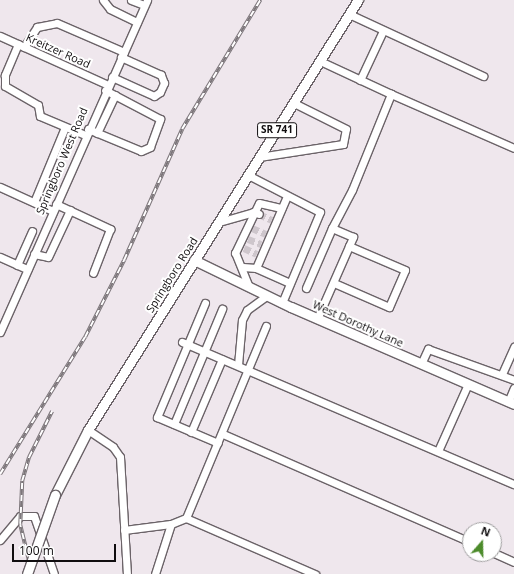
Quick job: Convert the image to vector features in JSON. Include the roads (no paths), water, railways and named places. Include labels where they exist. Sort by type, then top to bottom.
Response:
[{"type":"main road","name":"Springboro Road","points":[[27,574],[55,495],[88,430],[358,0]]},
{"type":"main road","name":"West Dorothy Lane","points":[[194,260],[266,296],[511,403]]},
{"type":"street","points":[[103,0],[110,9],[137,22]]},
{"type":"street","points":[[131,0],[146,3]]},
{"type":"street","name":"Springboro West Road","points":[[0,332],[3,314],[34,254],[86,132],[146,3]]},
{"type":"street","points":[[349,14],[483,76]]},
{"type":"street","points":[[112,77],[154,96],[160,92],[164,84],[161,75],[57,22],[37,27],[21,46],[5,75],[5,86],[38,105],[40,116],[65,127],[98,133],[115,95]]},
{"type":"street","points":[[360,80],[383,31]]},
{"type":"street","name":"Kreitzer Road","points":[[0,36],[106,88],[115,95],[160,118],[150,147],[141,151],[98,133]]},
{"type":"street","points":[[320,61],[514,148]]},
{"type":"street","points":[[306,288],[332,228],[352,190],[391,94]]},
{"type":"street","points":[[259,158],[343,144],[346,129],[294,103]]},
{"type":"street","points":[[34,202],[65,127]]},
{"type":"street","points":[[248,176],[320,212],[282,303]]},
{"type":"street","points":[[0,187],[34,202],[70,210],[110,229],[94,273]]},
{"type":"street","points":[[256,268],[263,245],[287,196]]},
{"type":"street","points":[[249,287],[243,267],[235,255],[241,247],[250,227],[256,213],[258,203],[281,208]]},
{"type":"street","points":[[34,254],[48,257],[70,210]]},
{"type":"street","points":[[219,222],[256,213]]},
{"type":"street","points":[[317,319],[353,237],[332,228]]},
{"type":"street","points":[[18,265],[32,231]]},
{"type":"street","points":[[334,283],[389,307],[405,270],[349,246]]},
{"type":"street","points":[[0,257],[27,269]]},
{"type":"street","points":[[243,267],[256,268],[290,283]]},
{"type":"street","points":[[238,365],[242,320],[247,310],[266,296]]},
{"type":"street","points":[[205,303],[185,344],[157,417],[218,443]]},
{"type":"street","points":[[174,424],[222,309]]},
{"type":"street","points":[[124,530],[172,524],[186,518],[223,434],[266,326]]},
{"type":"street","points":[[185,344],[248,369],[514,484]]},
{"type":"street","points":[[502,374],[514,347]]},
{"type":"street","points":[[421,364],[428,349],[455,362],[502,374],[514,380]]},
{"type":"street","points":[[191,432],[222,359]]},
{"type":"street","points":[[438,451],[468,384]]},
{"type":"street","points":[[511,403],[514,388]]},
{"type":"street","points":[[88,430],[113,447],[120,457],[127,574]]},
{"type":"street","points":[[223,434],[462,539]]},
{"type":"street","points":[[0,540],[13,522],[20,516],[34,516],[54,574]]},
{"type":"street","points":[[186,518],[315,574]]},
{"type":"street","points":[[155,574],[172,524]]},
{"type":"street","points":[[502,557],[514,562]]},
{"type":"tunnel","points":[[259,214],[272,220]]},
{"type":"tunnel","points":[[252,228],[266,234]]},
{"type":"tunnel","points":[[248,239],[261,244]]},
{"type":"tunnel","points":[[244,248],[257,254]]},
{"type":"railway","points":[[0,474],[85,337],[124,260],[182,129],[260,0]]},
{"type":"railway","points":[[32,574],[20,525],[22,481],[29,457],[52,411]]}]
